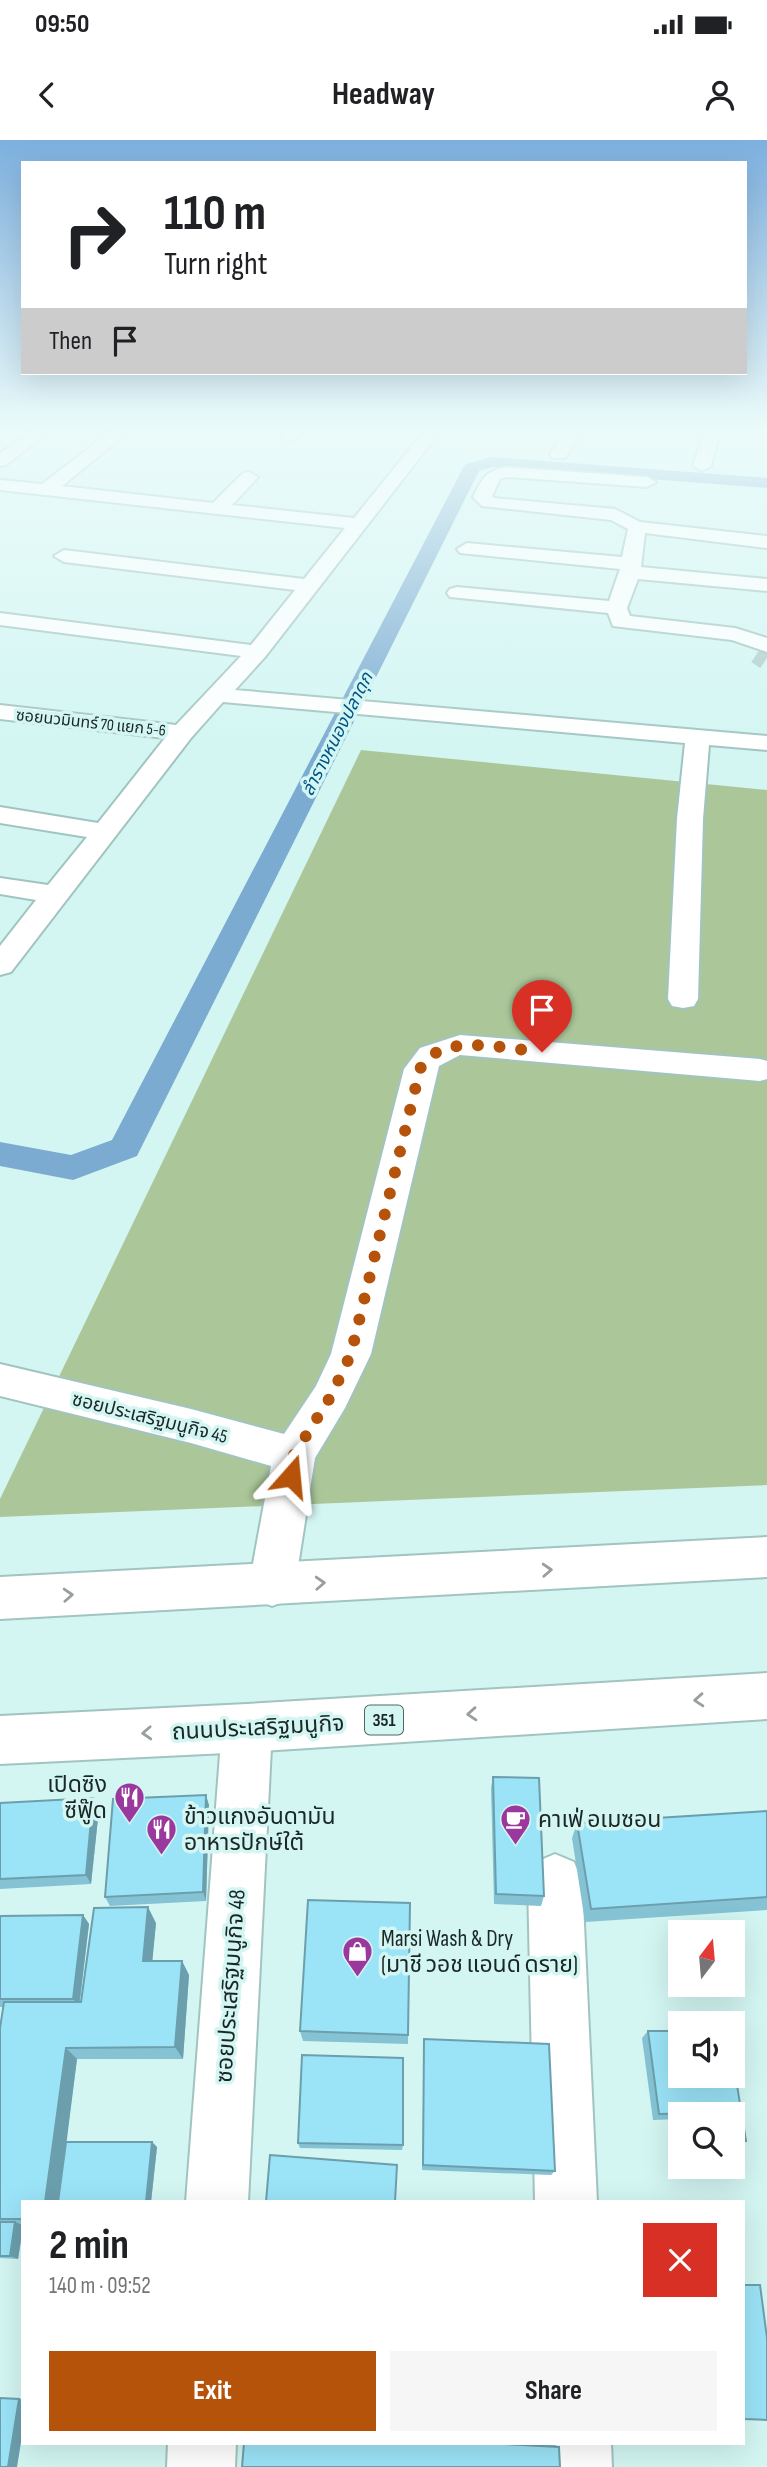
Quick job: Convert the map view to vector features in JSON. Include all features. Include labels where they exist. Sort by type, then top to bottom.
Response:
[{"type":"street","points":[[4,954],[106,832],[182,733],[257,652],[349,538]]},
{"type":"street","points":[[635,538],[631,568],[617,608],[621,621],[735,634],[760,646]]},
{"type":"street","points":[[729,538],[767,542]]},
{"type":"street","points":[[467,549],[767,585]]},
{"type":"street","points":[[64,556],[310,586]]},
{"type":"street","points":[[457,593],[617,608]]},
{"type":"street","points":[[486,617],[496,597]]},
{"type":"street","points":[[0,619],[257,652]]},
{"type":"street","points":[[217,695],[767,743]]},
{"type":"street","name":"ซอยนวมินทร์ 70 แยก 5-6","points":[[0,712],[182,733]]},
{"type":"street","points":[[683,999],[690,819],[698,737]]},
{"type":"street","points":[[0,815],[106,832]]},
{"type":"street","points":[[0,886],[55,895]]},
{"type":"street","points":[[272,1585],[294,1455],[331,1396],[351,1354],[420,1069],[426,1057],[439,1049],[460,1045],[760,1070]]},
{"type":"street","name":"ซอยประเสริฐมนูกิจ 45","points":[[0,1380],[191,1426],[294,1455]]},
{"type":"street","points":[[0,1598],[767,1558]]},
{"type":"street","name":"ถนนประเสริฐมนูกิจ","points":[[0,1740],[247,1728],[767,1696]]},
{"type":"street","name":"ซอยประเสริฐมนูกิจ 48","points":[[217,2200],[247,1728]]},
{"type":"street","points":[[555,1881],[566,2200]]},
{"type":"street","points":[[201,2467],[202,2445]]},
{"type":"street","points":[[577,2445],[578,2467]]},
{"type":"green space","points":[[361,750],[767,790],[767,1485],[0,1517],[0,1499]]},
{"type":"building","name":"คาเฟ่ อเมซอน","points":[[493,1777],[539,1778],[544,1896],[496,1894]]},
{"type":"building","name":"ข้าวแกงอันดามัน อาหารปักษ์ใต้","points":[[206,1795],[203,1892],[105,1897],[113,1799]]},
{"type":"building","points":[[93,1798],[86,1875],[0,1879],[0,1803]]},
{"type":"building","points":[[767,1811],[767,1897],[591,1909],[577,1823]]},
{"type":"building","name":"Marsi Wash & Dry (มาชี วอช แอนด์ ดราย)","points":[[308,1900],[410,1903],[408,2035],[300,2031]]},
{"type":"building","points":[[148,1907],[143,1961],[182,1961],[175,2047],[66,2048],[45,2200],[21,2200],[21,2219],[0,2219],[0,2028],[4,2002],[81,2002],[94,1908]]},
{"type":"building","points":[[83,1915],[73,1999],[0,1999],[0,1916]]},
{"type":"building","points":[[648,2031],[668,2031],[668,2088],[737,2088],[740,2102],[668,2102],[668,2114],[659,2114]]},
{"type":"building","points":[[424,2039],[549,2044],[555,2171],[423,2165]]},
{"type":"building","points":[[302,2055],[403,2058],[403,2145],[298,2143]]},
{"type":"building","points":[[66,2142],[152,2142],[146,2200],[58,2200]]},
{"type":"building","points":[[270,2155],[397,2165],[395,2200],[266,2200]]},
{"type":"building","points":[[0,2222],[15,2222],[10,2256],[0,2256]]},
{"type":"building","points":[[745,2285],[760,2285],[767,2338],[767,2420],[745,2419]]},
{"type":"building","points":[[0,2398],[19,2399],[8,2467],[0,2467]]},
{"type":"building","points":[[244,2445],[523,2445],[559,2447],[560,2467],[242,2467]]},
{"type":"waterway","name":"ลำรางหนองปลาดุก","points":[[0,1154],[73,1168],[125,1148],[436,538]]},
{"type":"tunnel","points":[[758,652],[767,658]]},
{"type":"place","name":"เปิดซิง ซีฟู๊ด","points":[[130,1824]]},
{"type":"place","name":"คาเฟ่ อเมซอน","points":[[515,1846]]},
{"type":"place","name":"ข้าวแกงอันดามัน อาหารปักษ์ใต้","points":[[161,1856]]},
{"type":"place","name":"Marsi Wash & Dry (มาชี วอช แอนด์ ดราย)","points":[[358,1978]]},
{"type":"route","points":[[291,1476],[294,1455],[331,1396],[351,1354],[420,1069],[426,1057],[439,1049],[460,1045],[542,1052]]}]
